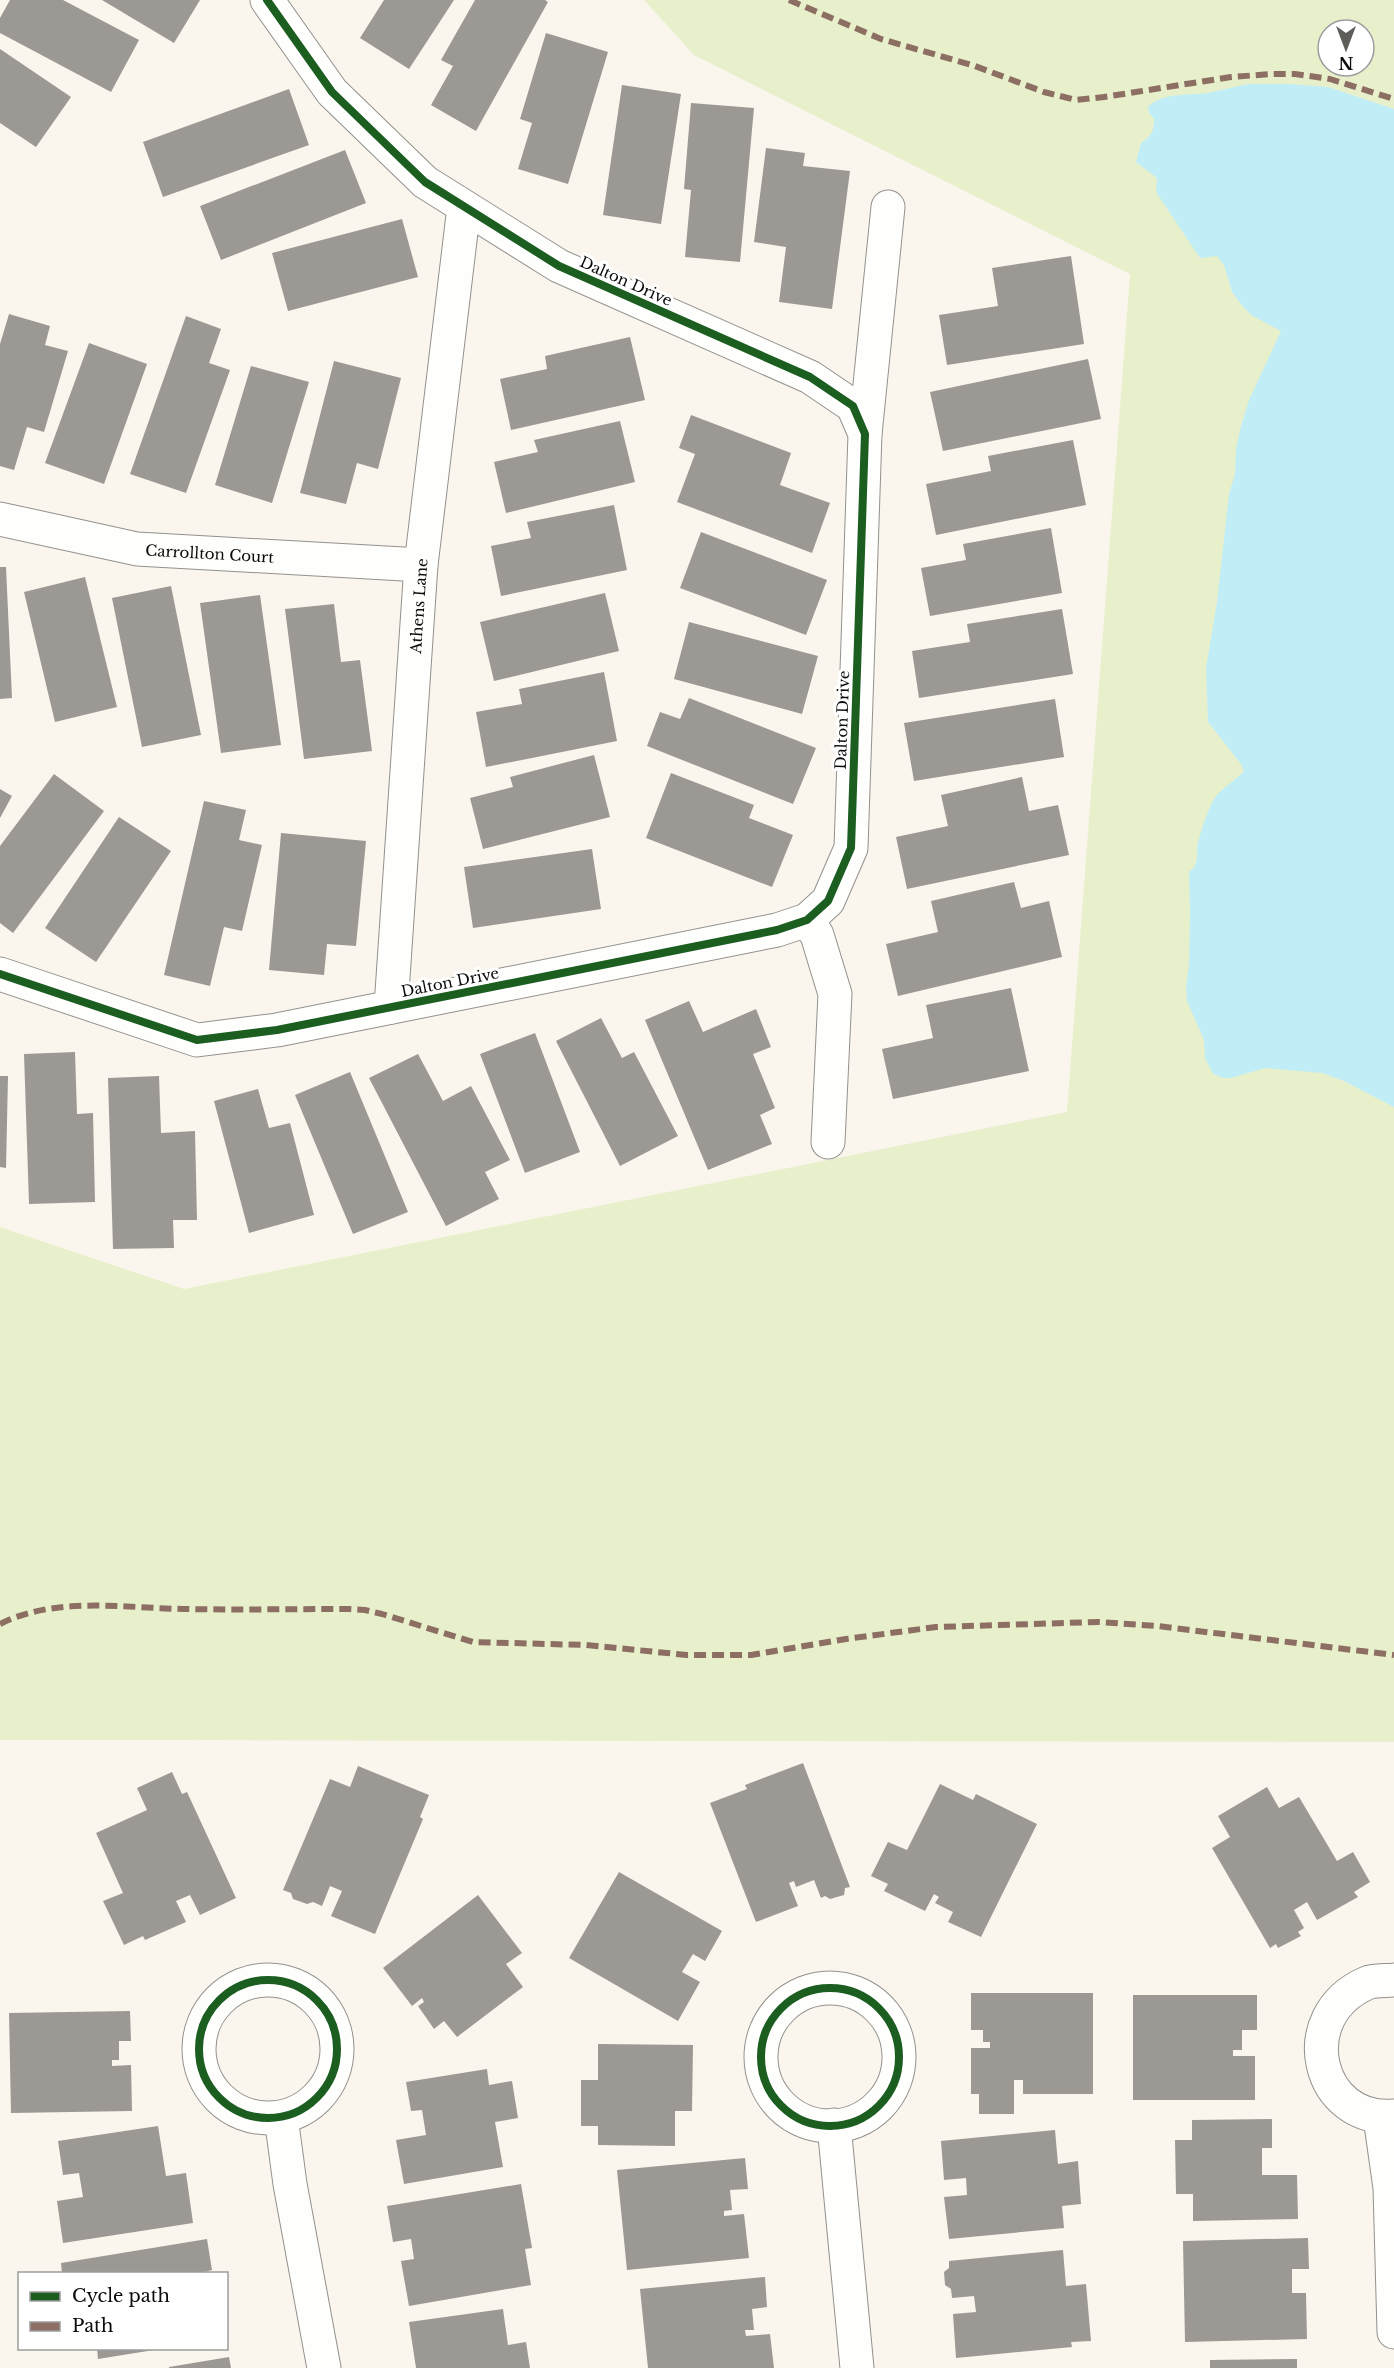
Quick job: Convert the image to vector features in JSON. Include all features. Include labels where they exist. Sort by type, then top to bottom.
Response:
[{"type":"street","name":"Dalton Drive","points":[[267,0],[332,92],[425,182],[559,266],[810,377],[853,406],[865,434]]},
{"type":"street","name":"Athens Lane","points":[[391,1007],[421,565],[464,207]]},
{"type":"street","name":"Dalton Drive","points":[[0,974],[197,1040],[277,1030],[777,930],[807,920],[828,901],[851,848],[865,434],[888,207]]},
{"type":"street","name":"Carrollton Court","points":[[0,519],[137,549],[421,565]]},
{"type":"street","points":[[807,920],[817,935],[835,994],[828,1142]]},
{"type":"street","points":[[256,1980],[287,1982],[314,1996],[333,2022],[339,2052],[330,2082],[309,2105],[281,2117],[249,2116],[222,2101],[204,2076],[198,2046],[207,2016],[228,1992],[256,1980]]},
{"type":"street","points":[[1394,1980],[1368,1982],[1342,1998],[1324,2024],[1320,2055],[1329,2084],[1351,2106],[1387,2117],[1394,2332]]},
{"type":"street","points":[[839,1988],[868,1998],[890,2021],[900,2050],[895,2081],[879,2107],[852,2123],[834,2124],[821,2125],[791,2114],[770,2093],[760,2063],[765,2032],[782,2006],[808,1990],[839,1988]]},
{"type":"street","points":[[281,2117],[290,2184],[324,2368]]},
{"type":"street","points":[[834,2124],[857,2368]]},
{"type":"green space","points":[[644,0],[1394,0],[1394,1742],[0,1740],[0,1227],[184,1289],[1067,1112],[1130,274],[694,55]]},
{"type":"water","points":[[1250,84],[1328,87],[1394,109],[1394,1107],[1344,1081],[1322,1073],[1265,1068],[1231,1078],[1213,1074],[1205,1058],[1204,1040],[1187,1001],[1189,872],[1197,861],[1200,834],[1214,799],[1244,771],[1208,722],[1206,668],[1217,602],[1229,494],[1235,474],[1236,449],[1249,400],[1281,331],[1251,315],[1240,303],[1232,292],[1224,265],[1217,256],[1200,258],[1156,192],[1157,178],[1136,162],[1141,143],[1150,136],[1153,130],[1154,119],[1148,107],[1154,102],[1168,97],[1208,93]]},
{"type":"building","points":[[10,0],[63,0],[139,40],[111,92],[0,33],[0,18]]},
{"type":"building","points":[[102,0],[200,0],[174,43]]},
{"type":"building","points":[[384,0],[454,0],[409,69],[360,38]]},
{"type":"building","points":[[475,0],[545,0],[548,2],[476,131],[431,105],[453,66],[441,60]]},
{"type":"building","points":[[546,33],[608,52],[568,184],[518,169],[532,123],[520,119]]},
{"type":"building","points":[[0,49],[71,97],[36,147],[0,123]]},
{"type":"building","points":[[622,85],[681,94],[661,224],[603,215]]},
{"type":"building","points":[[289,89],[309,145],[163,197],[143,142]]},
{"type":"building","points":[[691,103],[754,108],[740,262],[685,257],[691,190],[684,189]]},
{"type":"building","points":[[766,148],[805,153],[803,166],[850,171],[832,309],[779,302],[786,247],[754,242]]},
{"type":"building","points":[[345,150],[366,203],[221,260],[200,206]]},
{"type":"building","points":[[402,219],[418,277],[288,311],[272,253]]},
{"type":"building","points":[[1071,256],[1084,344],[947,365],[939,315],[998,306],[992,268]]},
{"type":"building","points":[[9,314],[50,326],[45,345],[68,351],[44,432],[27,427],[14,470],[0,466],[0,344]]},
{"type":"building","points":[[186,316],[221,329],[209,363],[230,370],[186,493],[130,474]]},
{"type":"building","points":[[630,337],[645,400],[511,430],[500,379],[547,369],[545,356]]},
{"type":"building","points":[[89,343],[147,364],[104,484],[45,463]]},
{"type":"building","points":[[1088,359],[1101,419],[943,451],[930,392]]},
{"type":"building","points":[[334,361],[401,378],[378,469],[357,463],[346,504],[300,493]]},
{"type":"building","points":[[251,366],[309,382],[272,503],[215,485]]},
{"type":"building","points":[[691,415],[791,453],[780,485],[830,503],[812,553],[677,502],[695,454],[679,448]]},
{"type":"building","points":[[620,421],[635,482],[506,513],[494,462],[538,452],[534,440]]},
{"type":"building","points":[[1073,440],[1086,505],[936,535],[926,484],[991,471],[988,456]]},
{"type":"building","points":[[614,505],[627,570],[501,596],[491,546],[531,538],[527,522]]},
{"type":"building","points":[[1051,528],[1062,593],[930,616],[921,568],[966,560],[963,544]]},
{"type":"building","points":[[701,532],[827,580],[806,635],[680,588]]},
{"type":"building","points":[[0,567],[6,567],[12,698],[0,699]]},
{"type":"building","points":[[85,577],[117,707],[55,722],[24,592]]},
{"type":"building","points":[[171,586],[201,735],[142,747],[112,598]]},
{"type":"building","points":[[605,593],[619,651],[494,681],[480,622]]},
{"type":"building","points":[[260,595],[281,745],[221,753],[200,603]]},
{"type":"building","points":[[334,604],[341,662],[360,660],[372,751],[304,759],[285,609]]},
{"type":"building","points":[[1062,609],[1073,674],[919,698],[912,651],[970,642],[967,624]]},
{"type":"building","points":[[689,622],[818,656],[802,714],[674,679]]},
{"type":"building","points":[[604,672],[617,741],[486,767],[476,712],[522,704],[519,689]]},
{"type":"building","points":[[689,698],[816,748],[793,804],[647,746],[660,712],[680,719]]},
{"type":"building","points":[[1055,699],[1064,757],[914,781],[904,723]]},
{"type":"building","points":[[594,755],[610,817],[483,849],[470,798],[513,787],[510,777]]},
{"type":"building","points":[[671,773],[754,805],[749,818],[793,835],[772,887],[646,838]]},
{"type":"building","points":[[54,774],[104,811],[13,933],[0,923],[0,846]]},
{"type":"building","points":[[1022,777],[1029,811],[1058,805],[1069,855],[907,889],[896,837],[948,826],[941,795]]},
{"type":"building","points":[[0,789],[12,796],[0,818]]},
{"type":"building","points":[[204,801],[246,810],[239,840],[262,845],[242,931],[224,927],[210,986],[164,975]]},
{"type":"building","points":[[119,817],[171,851],[96,962],[45,928]]},
{"type":"building","points":[[281,833],[366,841],[356,946],[327,944],[324,975],[269,970]]},
{"type":"building","points":[[592,849],[601,909],[473,928],[464,867]]},
{"type":"building","points":[[1014,882],[1021,908],[1049,901],[1062,957],[898,996],[886,944],[938,932],[931,901]]},
{"type":"building","points":[[1011,988],[1029,1071],[893,1099],[882,1049],[933,1038],[926,1005]]},
{"type":"building","points":[[689,1001],[703,1032],[756,1009],[771,1047],[753,1054],[775,1108],[760,1115],[772,1144],[708,1170],[645,1020]]},
{"type":"building","points":[[601,1018],[622,1058],[634,1052],[678,1136],[620,1166],[556,1041]]},
{"type":"building","points":[[535,1033],[580,1152],[525,1173],[480,1054]]},
{"type":"building","points":[[75,1052],[77,1114],[93,1113],[95,1202],[29,1204],[24,1054]]},
{"type":"building","points":[[418,1054],[443,1101],[471,1086],[510,1160],[485,1172],[499,1199],[446,1226],[369,1078]]},
{"type":"building","points":[[350,1072],[408,1212],[353,1234],[295,1095]]},
{"type":"building","points":[[0,1076],[8,1076],[6,1168],[0,1167]]},
{"type":"building","points":[[159,1076],[161,1133],[195,1131],[197,1220],[173,1220],[174,1248],[113,1249],[108,1078]]},
{"type":"building","points":[[258,1089],[269,1128],[290,1123],[314,1215],[249,1233],[214,1101]]},
{"type":"building","points":[[803,1763],[850,1887],[845,1888],[844,1895],[830,1899],[825,1896],[821,1898],[814,1880],[796,1887],[794,1881],[789,1883],[798,1906],[756,1922],[710,1803],[747,1789],[745,1785]]},
{"type":"building","points":[[358,1766],[429,1795],[420,1817],[423,1819],[375,1934],[331,1916],[342,1891],[330,1886],[322,1906],[293,1899],[291,1893],[283,1890],[330,1779],[350,1787]]},
{"type":"building","points":[[172,1772],[182,1794],[187,1792],[236,1898],[200,1915],[190,1895],[176,1901],[186,1922],[145,1940],[143,1936],[124,1945],[103,1901],[123,1893],[96,1833],[147,1810],[137,1788]]},
{"type":"building","points":[[940,1784],[973,1800],[976,1794],[1037,1824],[981,1937],[948,1922],[953,1912],[935,1903],[939,1897],[934,1894],[925,1911],[884,1891],[888,1884],[871,1876],[888,1842],[907,1850]]},
{"type":"building","points":[[1267,1787],[1279,1808],[1299,1797],[1337,1861],[1353,1852],[1370,1882],[1354,1892],[1358,1897],[1317,1920],[1307,1902],[1294,1910],[1304,1928],[1298,1932],[1301,1936],[1278,1948],[1276,1944],[1270,1948],[1212,1848],[1230,1837],[1218,1816]]},
{"type":"building","points":[[619,1872],[722,1931],[705,1961],[693,1954],[682,1972],[700,1982],[678,2021],[569,1958]]},
{"type":"building","points":[[478,1895],[522,1953],[506,1964],[523,1987],[457,2037],[444,2021],[434,2029],[418,2006],[424,2002],[422,1998],[412,2006],[383,1968]]},
{"type":"building","points":[[971,1993],[1093,1993],[1093,2094],[1023,2094],[1023,2080],[1014,2080],[1014,2114],[979,2114],[979,2094],[971,2094],[971,2048],[990,2048],[990,2042],[983,2042],[983,2030],[971,2030]]},
{"type":"building","points":[[1133,1995],[1257,1995],[1257,2030],[1242,2030],[1242,2050],[1233,2050],[1233,2056],[1255,2056],[1255,2100],[1133,2100]]},
{"type":"building","points":[[130,2011],[131,2041],[119,2041],[119,2060],[112,2060],[112,2066],[131,2065],[132,2111],[11,2113],[9,2013]]},
{"type":"building","points":[[598,2044],[693,2045],[692,2111],[675,2111],[675,2146],[598,2145],[598,2126],[581,2126],[581,2080],[598,2080]]},
{"type":"building","points":[[487,2069],[489,2085],[512,2081],[518,2118],[495,2122],[503,2167],[404,2184],[396,2140],[426,2135],[422,2110],[411,2111],[406,2082]]},
{"type":"building","points":[[1272,2119],[1272,2148],[1262,2148],[1262,2175],[1297,2175],[1298,2219],[1193,2221],[1193,2194],[1176,2194],[1175,2140],[1192,2140],[1192,2120]]},
{"type":"building","points":[[158,2126],[166,2176],[186,2173],[193,2223],[63,2243],[57,2201],[83,2197],[79,2173],[63,2175],[58,2141]]},
{"type":"building","points":[[1055,2130],[1058,2164],[1078,2161],[1081,2204],[1062,2206],[1064,2228],[949,2239],[944,2197],[967,2195],[966,2178],[944,2180],[941,2141]]},
{"type":"building","points":[[745,2158],[748,2189],[730,2190],[732,2210],[724,2211],[724,2216],[744,2214],[749,2258],[627,2270],[617,2170]]},
{"type":"building","points":[[521,2184],[532,2248],[525,2249],[531,2285],[409,2306],[401,2261],[414,2259],[411,2239],[393,2242],[387,2206]]},
{"type":"building","points":[[1308,2238],[1309,2269],[1292,2269],[1292,2293],[1306,2293],[1307,2339],[1185,2342],[1183,2241]]},
{"type":"building","points":[[207,2239],[212,2270],[204,2272],[62,2272],[61,2263]]},
{"type":"building","points":[[1063,2250],[1066,2286],[1086,2284],[1091,2341],[1071,2342],[1072,2347],[956,2358],[953,2314],[976,2312],[974,2296],[952,2298],[951,2289],[945,2285],[944,2272],[949,2268],[949,2261]]},
{"type":"building","points":[[765,2277],[767,2307],[752,2309],[754,2330],[745,2330],[746,2336],[770,2334],[774,2368],[648,2368],[640,2289]]},
{"type":"building","points":[[503,2309],[508,2345],[526,2342],[530,2368],[416,2368],[409,2322]]},
{"type":"building","points":[[97,2350],[154,2350],[98,2359]]},
{"type":"building","points":[[229,2357],[231,2368],[169,2368],[169,2367]]},
{"type":"building","points":[[1297,2359],[1297,2368],[1210,2368],[1210,2360]]},
{"type":"marked path","points":[[789,0],[881,39],[975,66],[1044,92],[1076,100],[1231,77],[1272,74],[1295,74],[1330,79],[1394,99]]},
{"type":"marked path","points":[[0,1624],[21,1615],[44,1610],[90,1606],[349,1609],[382,1614],[473,1642],[586,1645],[687,1655],[751,1655],[936,1627],[1098,1622],[1157,1626],[1394,1655]]},
{"type":"cycle path","points":[[0,974],[197,1040],[277,1030],[777,930],[807,920],[828,901],[851,848],[865,434],[853,406],[810,377],[559,266],[425,182],[332,92],[267,0]]},
{"type":"cycle path","points":[[268,1980],[294,1986],[317,2000],[331,2023],[337,2049],[331,2075],[317,2098],[294,2112],[268,2118],[242,2112],[219,2098],[205,2075],[199,2049],[205,2023],[219,2000],[242,1986],[268,1980]]},
{"type":"cycle path","points":[[830,1988],[856,1994],[879,2008],[893,2031],[899,2057],[893,2083],[879,2106],[856,2120],[830,2126],[804,2120],[781,2106],[767,2083],[761,2057],[767,2031],[781,2008],[804,1994],[830,1988]]}]
